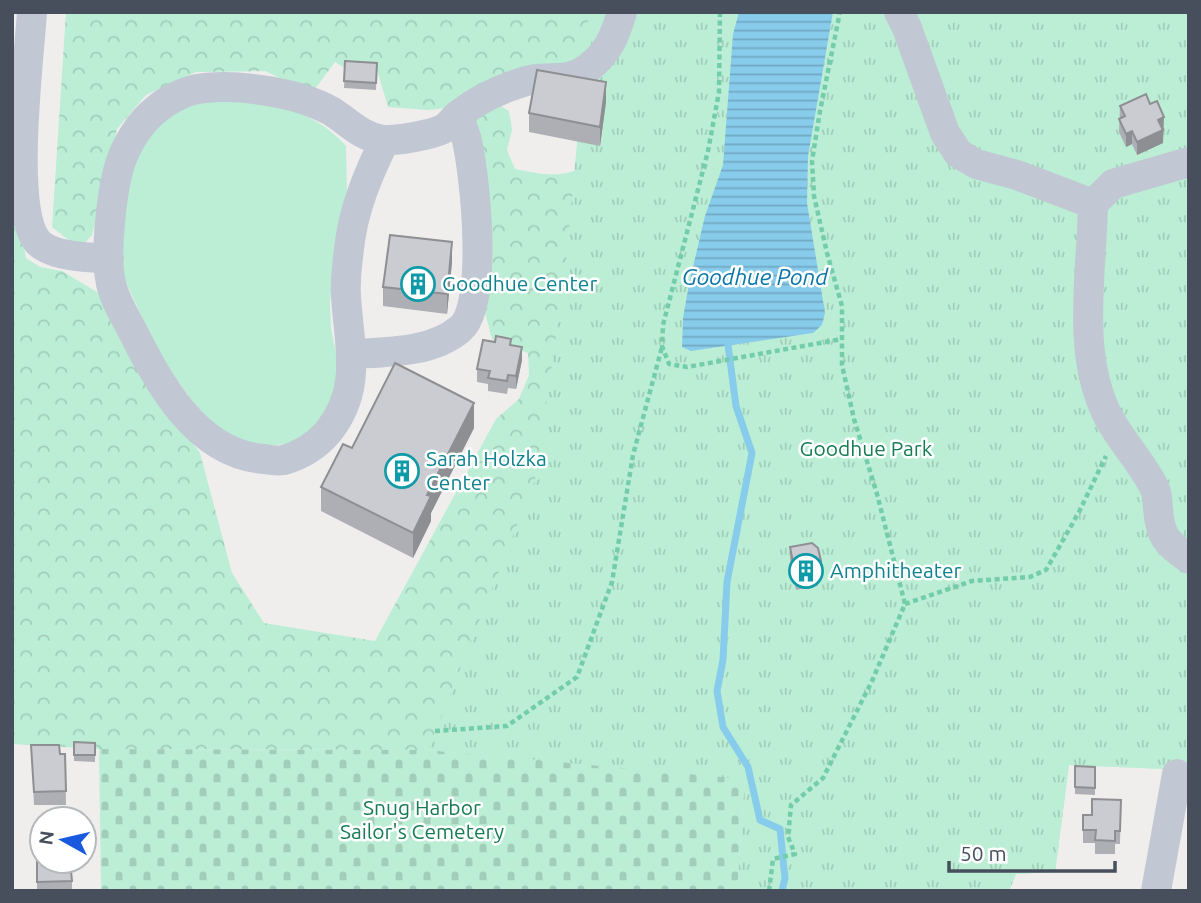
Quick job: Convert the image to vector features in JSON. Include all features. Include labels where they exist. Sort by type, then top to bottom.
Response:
[{"type":"street","points":[[32,12],[17,169],[25,211],[38,242],[54,252],[109,258]]},
{"type":"street","points":[[385,140],[358,206],[349,245],[346,293],[352,354],[350,390],[338,420],[318,444],[282,461],[245,458],[219,445],[195,425],[164,388],[124,315],[110,280],[110,229],[119,166],[129,143],[147,117],[162,104],[191,90],[267,90],[297,97],[330,111],[359,133],[385,140],[414,137],[443,129],[458,115],[500,89],[536,79],[574,78],[604,55],[614,38],[622,12]]},
{"type":"street","points":[[899,12],[945,133],[958,153],[976,164],[1093,204]]},
{"type":"street","points":[[352,354],[426,346],[449,338],[463,327],[474,305],[478,276],[474,211],[467,141],[458,115]]},
{"type":"street","points":[[1189,162],[1113,184],[1093,204],[1087,319],[1090,353],[1100,396],[1117,429],[1157,491],[1160,532],[1171,546],[1189,559]]},
{"type":"street","points":[[1156,891],[1177,774]]},
{"type":"path","points":[[435,731],[507,726],[577,677],[612,582],[633,455],[708,151],[719,92],[720,12]]},
{"type":"path","points":[[769,891],[773,859],[795,854],[788,837],[791,805],[823,778],[873,681],[905,604],[877,494],[854,419],[842,365],[842,306],[814,196],[812,161],[840,12]]},
{"type":"path","points":[[662,346],[669,364],[687,367],[842,339]]},
{"type":"path","points":[[905,604],[972,581],[1030,577],[1046,570],[1079,512],[1117,429]]},
{"type":"green space","points":[[66,12],[612,12],[585,60],[447,108],[428,110],[388,107],[377,70],[345,68],[335,62],[312,93],[265,71],[196,72],[146,95],[117,129],[92,235],[80,249],[52,227]]},
{"type":"green space","name":"Goodhue Park","points":[[589,12],[1189,12],[1189,770],[1069,765],[1055,872],[1016,874],[1009,891],[737,891],[745,779],[428,750],[535,480],[565,274]]},
{"type":"green space","points":[[247,98],[288,109],[312,119],[346,146],[347,199],[334,255],[330,303],[331,328],[341,379],[325,421],[293,443],[266,446],[239,440],[208,422],[160,357],[121,271],[121,246],[130,167],[151,130],[186,104]]},
{"type":"green space","points":[[496,103],[509,111],[512,130],[507,150],[515,169],[563,174],[608,158],[1189,770],[1069,765],[1055,872],[1016,874],[1009,891],[737,891],[745,780],[428,750],[99,749],[12,744],[12,211],[20,226],[26,258],[40,267],[62,271],[97,292],[141,370],[200,453],[232,573],[264,623],[375,641],[496,419],[519,399],[529,375],[528,353],[492,339],[484,309],[474,117]]},
{"type":"green space","name":"Snug Harbor Sailor's Cemetery","points":[[99,749],[428,750],[745,779],[737,891],[101,891]]},
{"type":"water","name":"Goodhue Pond","points":[[739,12],[833,12],[808,156],[807,203],[825,313],[822,325],[813,333],[691,351],[682,347],[683,318],[705,216],[723,165],[733,34]]},
{"type":"building","points":[[345,61],[377,63],[376,83],[344,81]]},
{"type":"building","points":[[537,70],[606,82],[600,127],[529,113]]},
{"type":"building","points":[[1146,94],[1150,104],[1157,101],[1164,117],[1158,120],[1163,130],[1137,142],[1132,131],[1126,134],[1119,119],[1125,116],[1120,106]]},
{"type":"building","name":"Goodhue Center","points":[[390,235],[452,242],[447,294],[383,287]]},
{"type":"building","points":[[496,336],[511,339],[510,345],[522,347],[516,376],[508,375],[507,381],[488,378],[490,371],[477,369],[483,340],[495,342]]},
{"type":"building","name":"Sarah Holzka Center","points":[[395,363],[474,403],[427,495],[431,496],[413,533],[321,487],[343,444],[352,448]]},
{"type":"building","points":[[812,543],[818,548],[821,561],[817,573],[796,577],[790,547]]},
{"type":"building","points":[[74,742],[95,743],[95,755],[74,755]]},
{"type":"building","points":[[31,745],[59,745],[60,754],[65,754],[66,791],[34,792]]},
{"type":"building","points":[[1075,766],[1095,767],[1095,788],[1075,787]]},
{"type":"building","points":[[1092,799],[1121,800],[1120,831],[1115,831],[1115,841],[1095,840],[1096,830],[1083,830],[1083,815],[1092,815]]},
{"type":"building","points":[[37,875],[71,875],[72,881],[37,882]]},
{"type":"waterway","points":[[728,345],[736,406],[752,453],[727,582],[723,660],[717,691],[723,727],[748,767],[760,820],[780,829],[785,878],[782,891]]},
{"type":"place","name":"Goodhue Center","points":[[418,284]]},
{"type":"place","name":"Sarah Holzka Center","points":[[402,471]]},
{"type":"place","name":"Amphitheater","points":[[806,571]]}]
